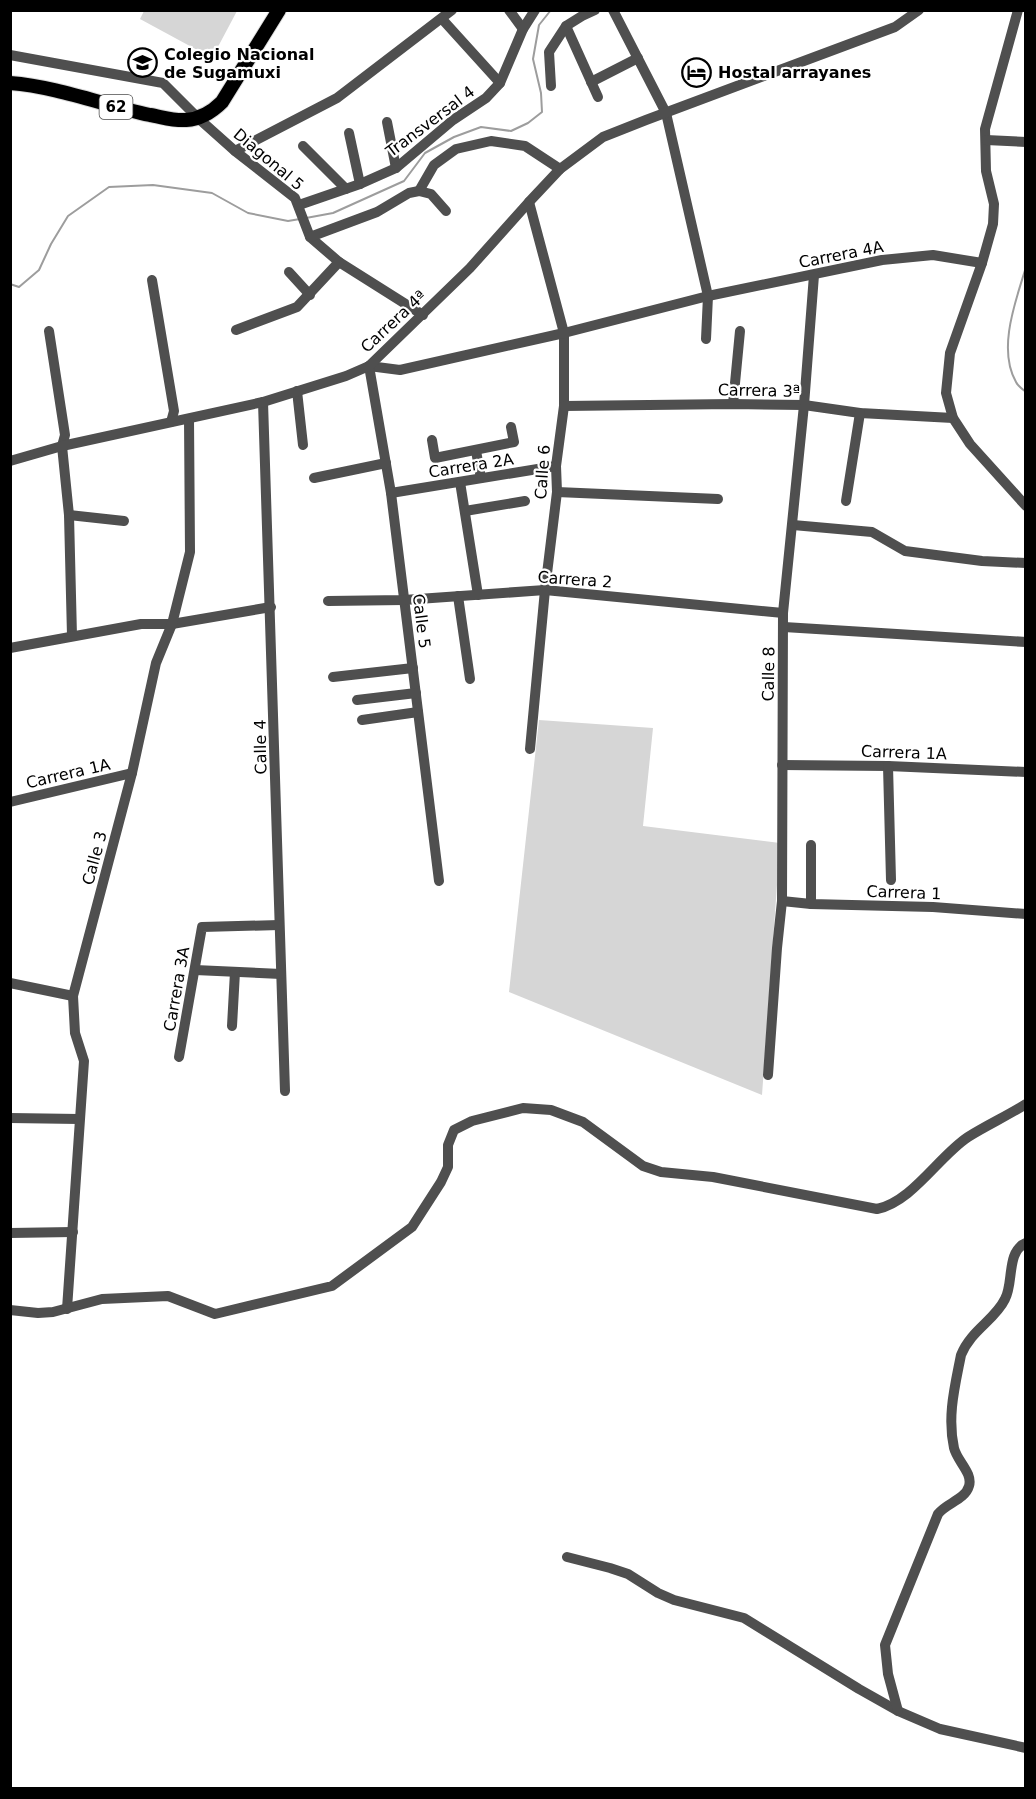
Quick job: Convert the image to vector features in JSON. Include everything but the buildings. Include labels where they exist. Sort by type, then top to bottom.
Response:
[{"type":"main road","points":[[198,118],[212,112],[222,102],[279,10]]},
{"type":"main road","name":"62","points":[[10,83],[68,92],[127,110],[175,119],[198,118]]},
{"type":"street","points":[[235,151],[337,98],[452,10]]},
{"type":"street","points":[[509,10],[523,29]]},
{"type":"street","name":"Transversal 4","points":[[304,220],[346,189],[396,168],[453,120],[486,98],[500,83],[523,29],[536,10]]},
{"type":"street","points":[[551,86],[549,52],[566,26],[595,10]]},
{"type":"street","points":[[613,10],[666,113],[708,296],[706,339]]},
{"type":"street","points":[[666,113],[895,27],[919,10]]},
{"type":"street","points":[[1018,10],[986,129],[986,171],[994,204],[993,224],[982,263],[950,353],[946,393],[953,418],[970,444],[1026,506]]},
{"type":"street","points":[[442,18],[500,83]]},
{"type":"street","points":[[566,26],[598,97]]},
{"type":"street","name":"Diagonal 5","points":[[10,55],[164,84],[235,151],[295,198],[304,220],[339,262],[423,315]]},
{"type":"street","points":[[591,82],[638,58]]},
{"type":"street","name":"Carrera 4ª","points":[[10,461],[62,446],[263,402],[346,376],[369,366],[470,268],[560,170],[603,137],[666,113]]},
{"type":"street","points":[[387,122],[396,168]]},
{"type":"street","points":[[349,133],[360,184]]},
{"type":"street","points":[[986,140],[1026,142]]},
{"type":"street","points":[[419,191],[434,165],[456,149],[491,141],[525,146],[560,170]]},
{"type":"street","points":[[303,146],[346,189]]},
{"type":"street","points":[[304,220],[377,212],[409,193],[419,191],[431,194],[446,211]]},
{"type":"street","name":"Calle 6","points":[[529,202],[564,333],[564,406],[556,466],[556,492],[530,749]]},
{"type":"street","name":"Carrera 4A","points":[[369,366],[400,370],[564,333],[708,296],[882,260],[933,255],[982,263]]},
{"type":"street","points":[[236,330],[297,307],[339,262]]},
{"type":"street","points":[[289,272],[310,295]]},
{"type":"street","name":"Calle 8","points":[[768,1075],[782,901],[783,613],[793,525],[814,275]]},
{"type":"street","points":[[152,280],[174,411],[171,422]]},
{"type":"street","points":[[49,331],[65,435],[62,446],[69,515],[72,636]]},
{"type":"street","points":[[733,404],[741,331]]},
{"type":"street","name":"Calle 5","points":[[369,366],[391,493],[439,881]]},
{"type":"street","points":[[297,391],[303,445]]},
{"type":"street","name":"Calle 4","points":[[263,402],[285,1090]]},
{"type":"street","name":"Carrera 3ª","points":[[564,406],[804,405],[860,413],[953,418]]},
{"type":"street","points":[[846,501],[860,413]]},
{"type":"street","name":"Calle 3","points":[[68,1309],[84,1061],[75,1033],[73,996],[132,773],[156,663],[172,624],[190,552],[189,419]]},
{"type":"street","points":[[432,440],[435,458],[514,442],[511,428]]},
{"type":"street","points":[[476,451],[481,478]]},
{"type":"street","points":[[315,478],[386,463]]},
{"type":"street","name":"Carrera 2A","points":[[391,493],[556,466]]},
{"type":"street","points":[[460,482],[478,595]]},
{"type":"street","points":[[556,492],[718,499]]},
{"type":"street","points":[[465,511],[525,501]]},
{"type":"street","points":[[69,515],[124,521]]},
{"type":"street","points":[[793,525],[872,532],[905,551],[982,561],[1026,563]]},
{"type":"street","name":"Carrera 2","points":[[328,601],[404,600],[545,590],[783,613]]},
{"type":"street","points":[[458,596],[470,679]]},
{"type":"street","points":[[10,648],[141,624],[172,624],[271,607]]},
{"type":"street","points":[[784,627],[1026,642]]},
{"type":"street","points":[[333,677],[413,668]]},
{"type":"street","points":[[357,700],[416,693]]},
{"type":"street","points":[[362,720],[418,712]]},
{"type":"street","name":"Carrera 1A","points":[[782,765],[888,766],[1026,772]]},
{"type":"street","points":[[888,766],[891,880]]},
{"type":"street","name":"Carrera 1A","points":[[10,802],[132,773]]},
{"type":"street","points":[[811,845],[811,904]]},
{"type":"street","name":"Carrera 1","points":[[782,901],[811,904],[933,907],[1026,914]]},
{"type":"street","name":"Carrera 3A","points":[[179,1057],[202,927],[279,925]]},
{"type":"street","points":[[195,970],[281,974]]},
{"type":"street","points":[[232,1026],[235,972]]},
{"type":"street","points":[[10,983],[73,996]]},
{"type":"street","points":[[10,1310],[38,1313],[68,1309],[102,1299],[168,1296],[215,1314],[332,1286],[412,1227],[448,1167],[448,1145],[454,1130],[472,1121],[523,1108],[551,1110],[583,1122],[643,1166],[662,1172],[713,1177],[877,1209],[889,1206],[916,1185],[967,1138],[1026,1104]]},
{"type":"street","points":[[10,1118],[79,1119]]},
{"type":"street","points":[[10,1233],[73,1232]]},
{"type":"street","points":[[898,1710],[888,1674],[885,1645],[938,1514],[966,1493],[969,1485],[969,1478],[954,1448],[950,1414],[961,1355],[976,1331],[1006,1299],[1015,1252],[1020,1245],[1026,1243]]},
{"type":"street","points":[[567,1557],[628,1574],[674,1600],[744,1618],[859,1689],[898,1710],[952,1733],[1026,1748]]},
{"type":"shaded area","points":[[144,10],[237,11],[212,58],[140,19]]},
{"type":"shaded area","points":[[539,720],[653,728],[643,826],[780,843],[762,1095],[509,992]]},
{"type":"waterway","points":[[306,218],[333,213],[404,181],[425,153],[454,137],[481,127],[511,131],[528,123],[542,112],[541,93],[533,59],[539,25],[551,10]]},
{"type":"waterway","points":[[10,284],[19,287],[39,270],[68,216],[109,187],[153,185],[212,193],[248,213],[288,221],[300,219]]},
{"type":"waterway","points":[[1026,267],[1010,324],[1008,340],[1011,369],[1016,382],[1026,392]]},
{"type":"place","name":"Colegio Nacional de Sugamuxi","points":[[143,63]]},
{"type":"place","name":"Hostal arrayanes","points":[[697,72]]}]
